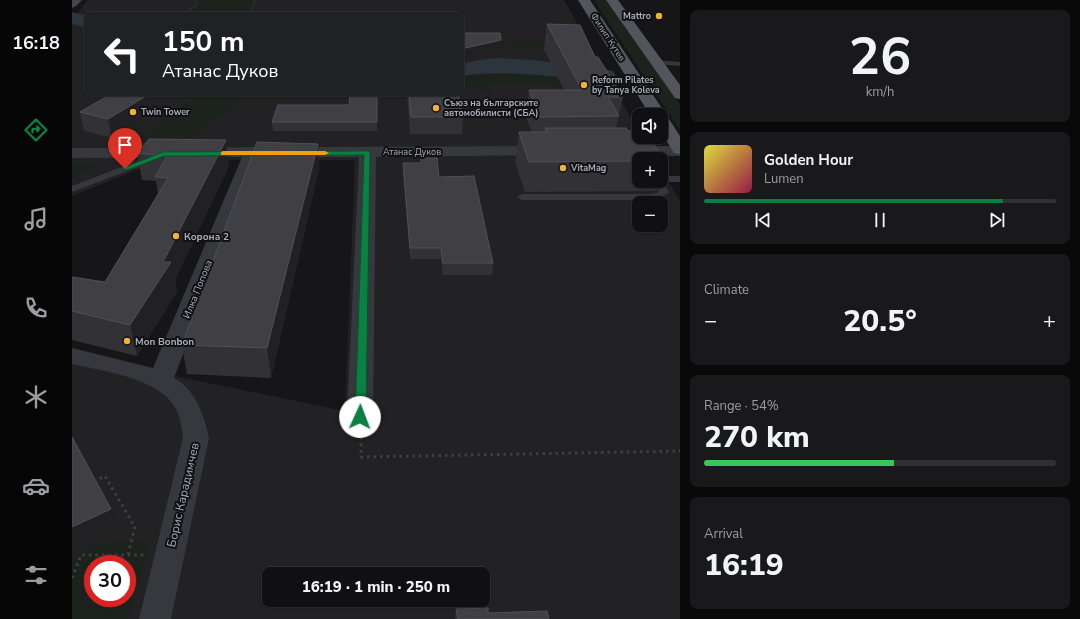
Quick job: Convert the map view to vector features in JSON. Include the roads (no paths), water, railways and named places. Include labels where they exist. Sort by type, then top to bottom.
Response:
[{"type":"main road","name":"Филип Кутев","points":[[584,0],[653,108]]},
{"type":"main road","points":[[612,0],[680,95]]},
{"type":"main road","points":[[668,130],[680,150]]},
{"type":"street","points":[[72,4],[76,0]]},
{"type":"street","points":[[613,151],[680,150]]},
{"type":"street","name":"Атанас Дуков","points":[[72,153],[163,154],[559,151]]},
{"type":"street","points":[[360,417],[368,152]]},
{"type":"street","name":"Илка Попова","points":[[161,379],[252,153]]},
{"type":"street","name":"Борис Карадимчев","points":[[72,356],[161,379],[174,389],[192,413],[195,423],[196,438],[155,619]]},
{"type":"lane","points":[[656,62],[680,64]]},
{"type":"lane","points":[[72,190],[163,154]]},
{"type":"lane","points":[[668,180],[680,179]]},
{"type":"lane","points":[[522,197],[654,197],[664,193],[662,188]]},
{"type":"waterway","points":[[72,18],[84,21]]},
{"type":"waterway","points":[[464,68],[497,65],[533,67],[604,76]]},
{"type":"place","name":"Mattro","points":[[659,16]]},
{"type":"place","name":"Reform Pilates by Tanya Koleva","points":[[584,85]]},
{"type":"place","name":"Съюз на българските автомобилисти (СБА)","points":[[436,108]]},
{"type":"place","name":"Twin Tower","points":[[133,112]]},
{"type":"place","name":"VitaMag","points":[[563,168]]},
{"type":"place","name":"Корона 2","points":[[176,236]]},
{"type":"place","name":"Mon Bonbon","points":[[127,341]]}]
